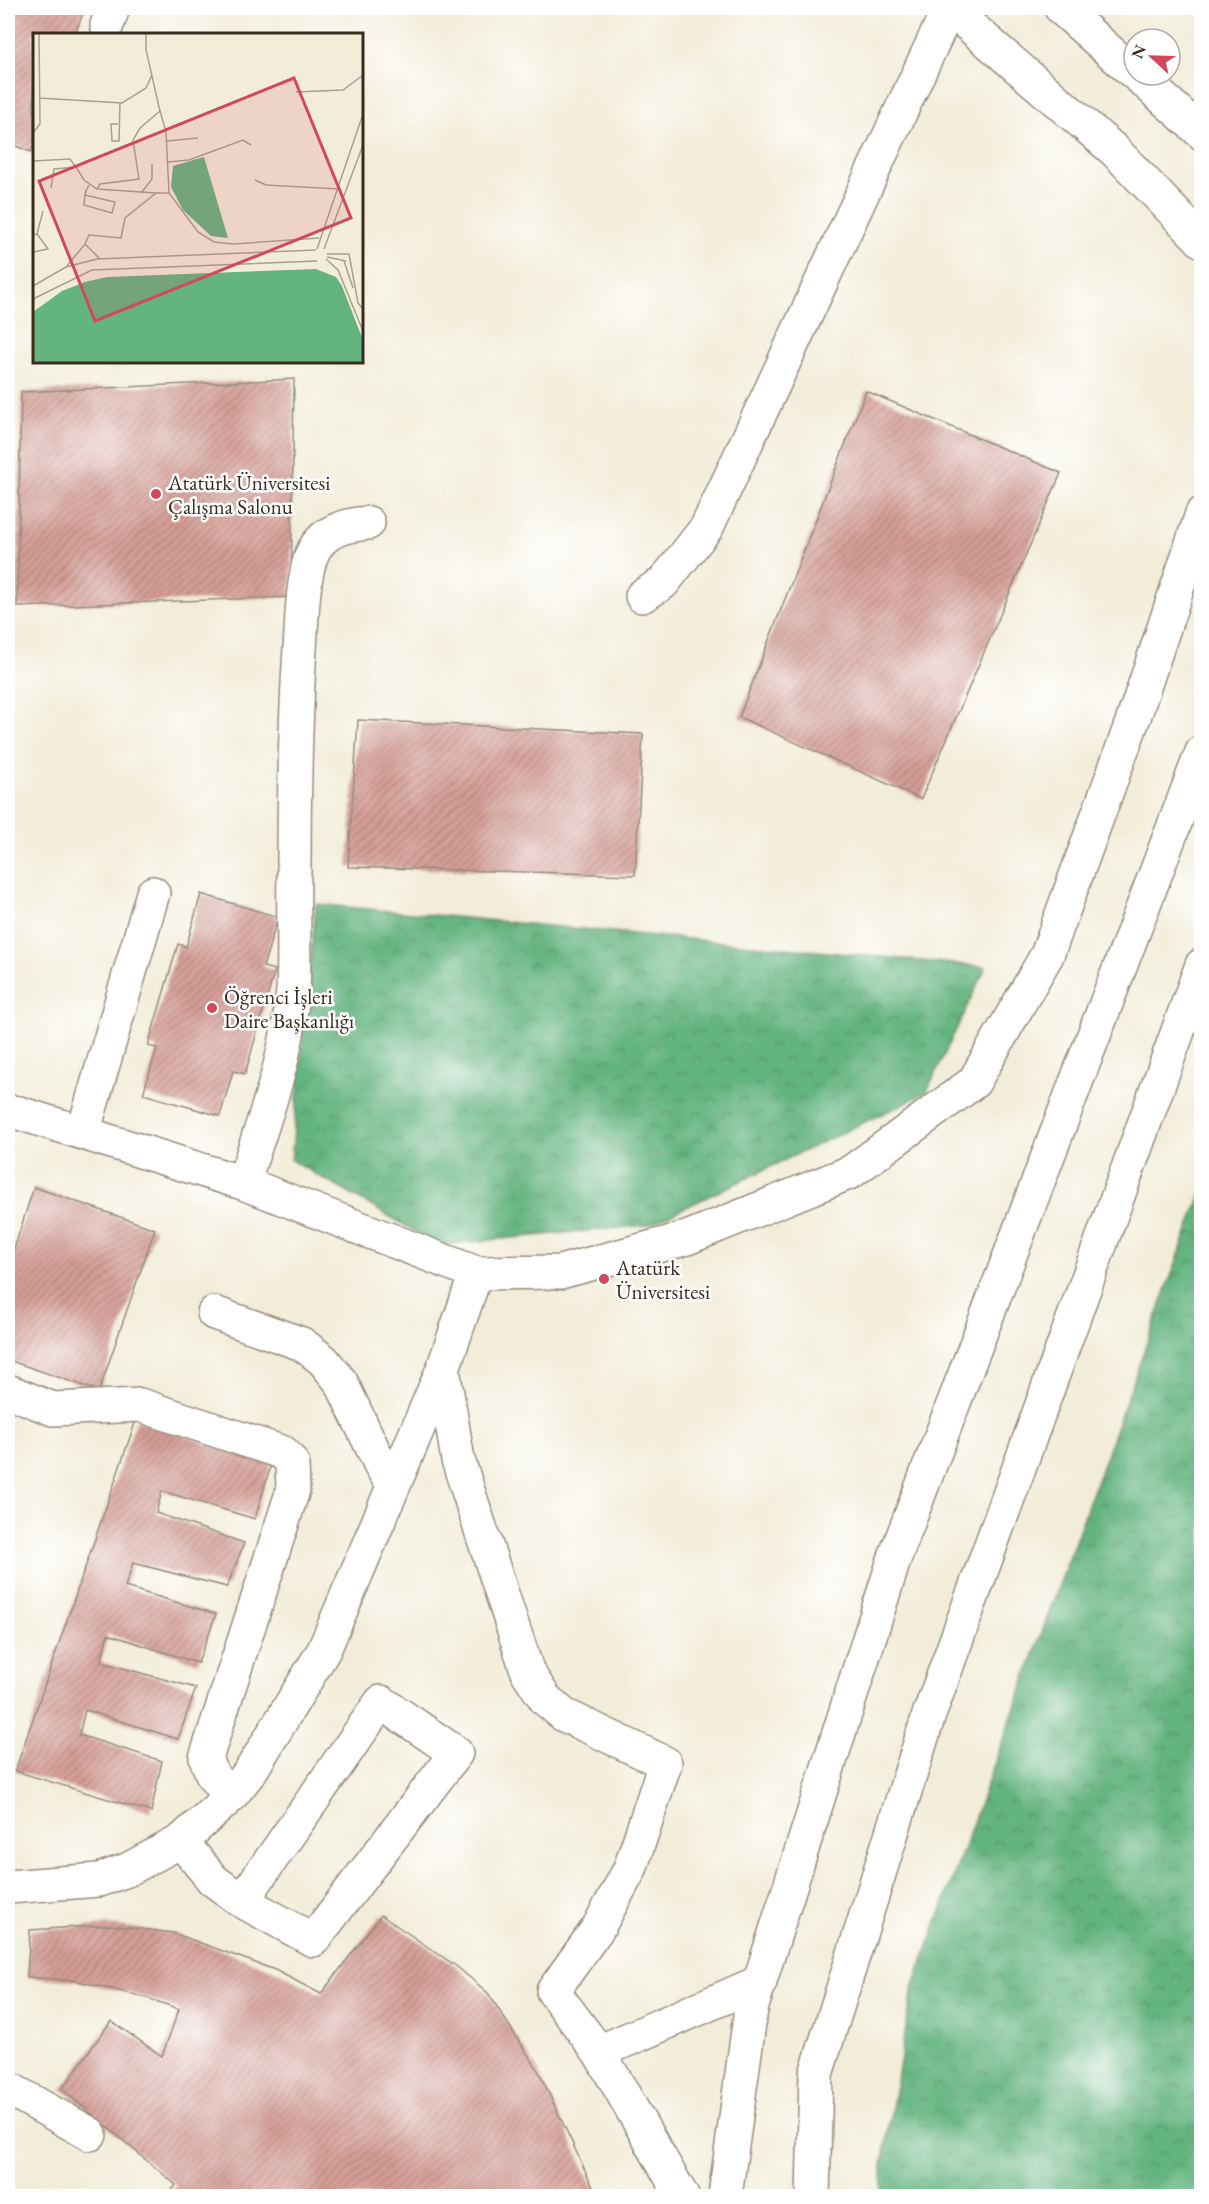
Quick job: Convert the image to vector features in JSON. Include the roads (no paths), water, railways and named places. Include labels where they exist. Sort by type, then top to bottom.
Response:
[{"type":"main road","points":[[642,596],[663,583],[707,527],[949,8],[1114,150],[1202,241]]},
{"type":"main road","points":[[1061,8],[1122,62]]},
{"type":"main road","points":[[1150,87],[1202,133]]},
{"type":"main road","points":[[8,1112],[19,1113],[243,1183],[476,1273],[560,1272],[687,1238],[851,1172],[974,1082],[1047,955],[1135,714],[1202,514]]},
{"type":"main road","points":[[243,1183],[281,1066],[290,1024],[293,989],[297,689],[303,601],[309,564],[324,537],[344,526],[368,523]]},
{"type":"main road","points":[[725,2196],[751,2009],[895,1557],[1202,752]]},
{"type":"main road","points":[[83,1133],[153,892]]},
{"type":"main road","points":[[813,2196],[816,2074],[933,1704],[1202,965]]},
{"type":"main road","points":[[8,1887],[99,1880],[146,1861],[181,1841],[230,1797],[250,1772],[324,1650],[443,1369],[476,1273]]},
{"type":"main road","points":[[214,1313],[302,1344],[323,1360],[341,1382],[386,1474],[396,1480]]},
{"type":"main road","points":[[443,1369],[458,1460],[528,1673],[546,1700],[564,1715],[665,1763],[630,1869],[598,1928],[553,1991],[599,2052],[682,2196]]},
{"type":"main road","points":[[8,1391],[53,1409],[140,1405],[285,1453],[292,1463],[294,1490],[206,1758],[213,1776],[230,1797]]},
{"type":"main road","points":[[181,1841],[213,1880],[242,1901],[313,1940],[456,1753],[381,1702],[242,1901]]},
{"type":"main road","points":[[599,2052],[760,1982]]},
{"type":"main road","points":[[8,2088],[90,2134]]},
{"type":"place","name":"Atatürk Üniversitesi Çalışma Salonu","points":[[156,494]]},
{"type":"place","name":"Öğrenci İşleri Daire Başkanlığı","points":[[212,1008]]},
{"type":"place","name":"Atatürk Üniversitesi","points":[[604,1279]]}]
